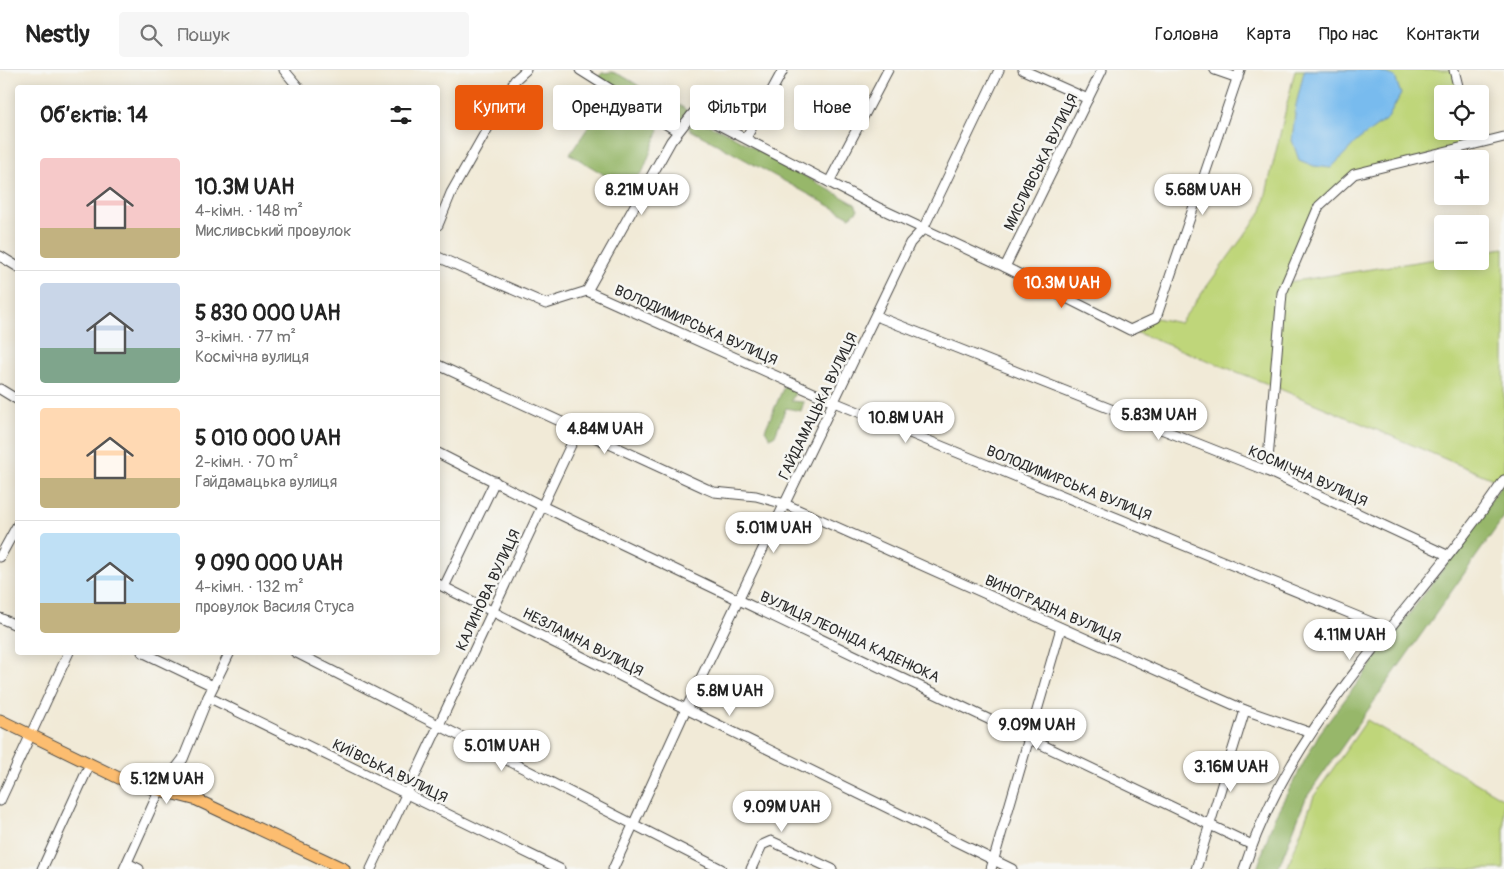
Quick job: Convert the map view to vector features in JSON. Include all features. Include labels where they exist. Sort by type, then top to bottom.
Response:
[{"type":"main road","points":[[0,720],[125,782],[160,789],[197,800],[344,869]]},
{"type":"street","points":[[284,70],[296,85]]},
{"type":"street","points":[[440,219],[451,193],[515,80],[526,70]]},
{"type":"street","points":[[580,70],[677,131]]},
{"type":"street","points":[[746,138],[783,70]]},
{"type":"street","points":[[830,182],[888,70]]},
{"type":"street","name":"ГАЙДАМАЦЬКА ВУЛИЦЯ","points":[[613,869],[686,709],[910,243],[923,229],[999,70]]},
{"type":"street","points":[[1024,70],[1088,99]]},
{"type":"street","name":"МИСЛИВСЬКА ВУЛИЦЯ","points":[[1005,267],[1102,70]]},
{"type":"street","points":[[440,258],[546,304],[587,291],[677,131],[694,112],[923,229],[1005,267],[1130,330],[1156,318],[1239,74],[1215,70]]},
{"type":"street","points":[[1454,70],[1458,85]]},
{"type":"street","points":[[1267,471],[1282,293],[1319,206],[1354,174],[1504,137]]},
{"type":"street","points":[[1473,140],[1474,144]]},
{"type":"street","points":[[0,256],[15,265]]},
{"type":"street","name":"ВОЛОДИМИРСЬКА ВУЛИЦЯ","points":[[587,291],[834,402],[1388,629]]},
{"type":"street","name":"КОСМІЧНА ВУЛИЦЯ","points":[[876,316],[1267,471],[1447,555]]},
{"type":"street","name":"ВИНОГРАДНА ВУЛИЦЯ","points":[[440,366],[714,492],[756,496],[785,504],[1245,710],[1312,733]]},
{"type":"street","points":[[1,392],[15,399]]},
{"type":"street","name":"КАЛИНОВА ВУЛИЦЯ","points":[[370,869],[405,793],[494,612],[578,430]]},
{"type":"street","name":"ВУЛИЦЯ ЛЕОНІДА КАДЕНЮКА","points":[[440,454],[542,506],[1028,736],[1252,845]]},
{"type":"street","points":[[1244,869],[1262,818],[1312,733],[1388,629],[1504,480]]},
{"type":"street","points":[[441,585],[495,482]]},
{"type":"street","points":[[0,557],[15,530]]},
{"type":"street","name":"НЕЗЛАМНА ВУЛИЦЯ","points":[[441,585],[686,709],[1012,869]]},
{"type":"street","points":[[0,618],[15,625]]},
{"type":"street","points":[[991,869],[1028,736],[1061,628]]},
{"type":"street","points":[[0,801],[68,655]]},
{"type":"street","points":[[148,655],[213,686]]},
{"type":"street","points":[[138,869],[126,866],[160,789],[183,758],[208,697],[228,655]]},
{"type":"street","points":[[301,655],[721,869]]},
{"type":"street","name":"КИЇВСЬКА ВУЛИЦЯ","points":[[208,697],[560,869]]},
{"type":"street","points":[[1196,869],[1208,824],[1245,710]]},
{"type":"street","points":[[42,869],[90,764]]},
{"type":"street","points":[[751,869],[762,845],[771,842],[832,869]]},
{"type":"green space","points":[[1295,70],[1454,70],[1458,85],[1434,85],[1434,140],[1473,140],[1474,144],[1450,150],[1434,150],[1434,154],[1354,174],[1319,206],[1288,282],[1434,259],[1434,270],[1489,270],[1489,250],[1504,248],[1504,480],[1502,483],[1273,386],[1130,330],[1156,318],[1180,323],[1262,211]]},
{"type":"green space","points":[[612,72],[637,85],[609,85],[601,81],[599,76],[602,73]]},
{"type":"green space","points":[[680,106],[686,110],[686,115],[680,120]]},
{"type":"green space","points":[[586,130],[659,130],[643,171],[624,191],[603,174],[570,154]]},
{"type":"green space","points":[[691,130],[722,130],[855,204],[858,210],[850,217]]},
{"type":"green space","points":[[785,384],[797,389],[791,401],[804,402],[801,411],[786,408],[775,435],[770,438],[765,430]]},
{"type":"green space","points":[[1504,481],[1504,517],[1306,798],[1278,869],[1257,869],[1274,818],[1319,734],[1455,553]]},
{"type":"green space","points":[[1367,720],[1504,799],[1504,869],[1287,869],[1314,796]]},
{"type":"water","points":[[1377,70],[1395,77],[1401,94],[1388,118],[1357,141],[1331,168],[1314,166],[1299,160],[1292,140],[1296,105],[1304,71]]}]
